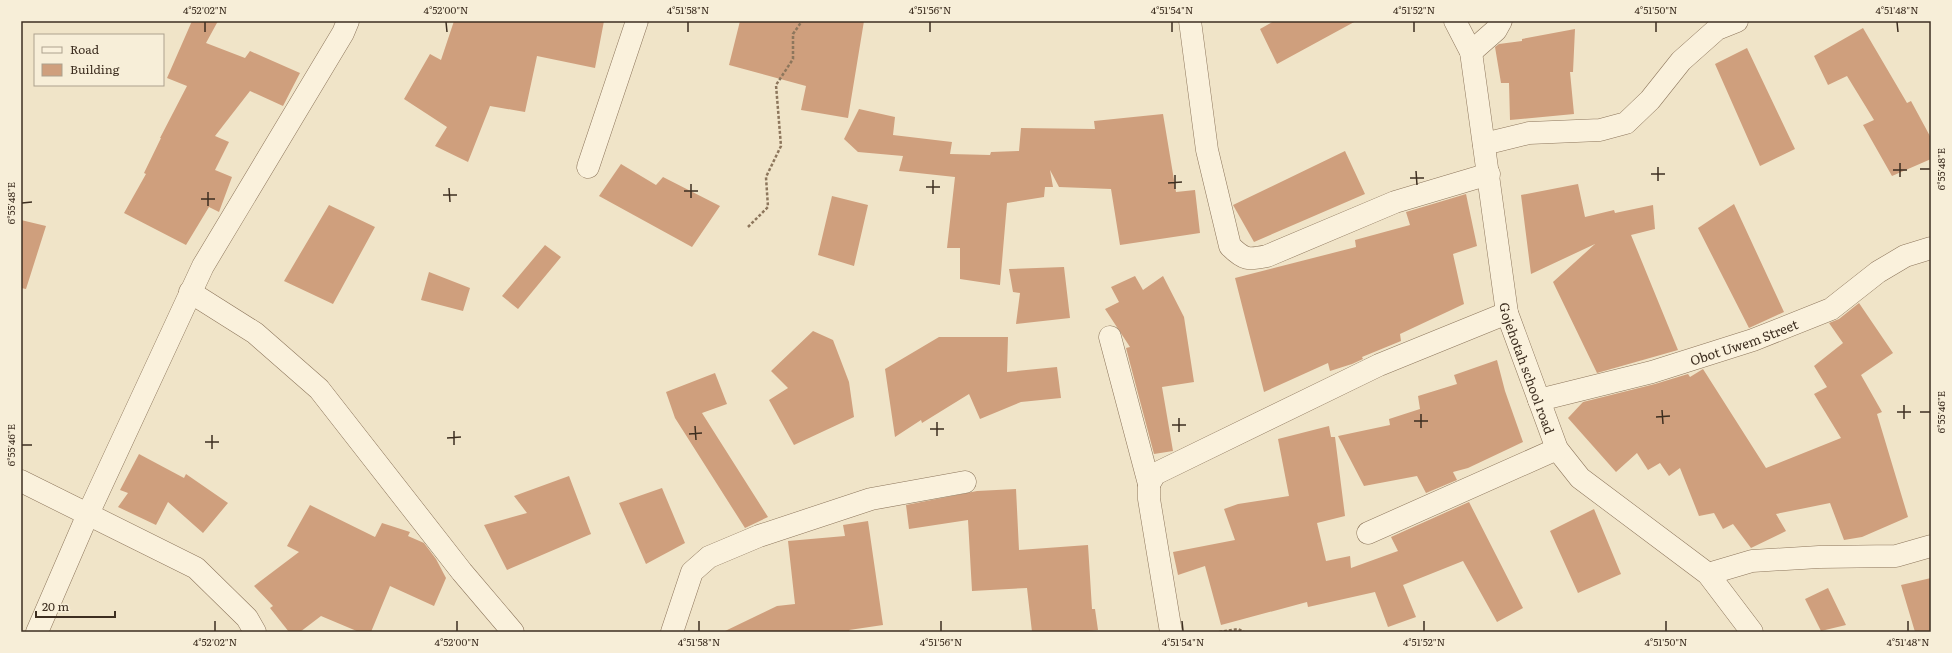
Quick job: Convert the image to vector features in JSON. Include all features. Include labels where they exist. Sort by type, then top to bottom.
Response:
[{"type":"street","points":[[36,632],[88,514],[203,266],[343,33],[348,21]]},
{"type":"street","points":[[588,167],[637,21]]},
{"type":"street","points":[[1190,21],[1207,150],[1230,246],[1240,256],[1250,259],[1267,256],[1395,202],[1489,174]]},
{"type":"street","name":"Gojehotah school road","points":[[1455,21],[1471,52],[1507,313],[1557,449],[1580,478],[1708,574],[1752,632]]},
{"type":"street","points":[[1471,52],[1496,30],[1501,21]]},
{"type":"street","points":[[1484,144],[1529,134],[1600,130],[1626,123],[1650,100],[1682,61],[1717,29],[1737,21]]},
{"type":"street","name":"Obot Uwem Street","points":[[1539,400],[1652,372],[1753,340],[1831,309],[1878,272],[1905,256],[1931,248]]},
{"type":"street","points":[[190,292],[256,333],[319,389],[462,572],[513,632]]},
{"type":"street","points":[[1149,484],[1156,474],[1379,365],[1507,313]]},
{"type":"street","points":[[1110,337],[1149,484],[1149,499],[1171,632]]},
{"type":"street","points":[[1368,533],[1557,449]]},
{"type":"street","points":[[21,481],[196,568],[247,618],[255,632]]},
{"type":"street","points":[[672,632],[692,572],[710,557],[759,536],[871,499],[965,482]]},
{"type":"street","points":[[1708,574],[1752,561],[1819,557],[1896,556],[1931,546]]},
{"type":"path","points":[[748,227],[768,207],[766,177],[781,146],[776,85],[794,59],[793,34],[802,21]]},
{"type":"path","points":[[1219,632],[1238,629],[1244,632]]},
{"type":"building","points":[[192,21],[218,21],[206,43],[245,58],[250,51],[300,73],[283,106],[250,91],[215,136],[229,142],[215,170],[232,177],[219,212],[209,207],[186,245],[124,213],[146,174],[144,173],[160,138],[187,86],[167,78]]},
{"type":"building","points":[[454,21],[604,21],[595,68],[537,56],[525,112],[490,106],[468,162],[435,146],[447,127],[404,99],[430,54],[441,60]]},
{"type":"building","points":[[740,21],[864,21],[848,118],[801,110],[806,86],[729,65]]},
{"type":"building","points":[[1274,21],[1356,21],[1277,64],[1260,29]]},
{"type":"building","points":[[1863,28],[1907,103],[1911,101],[1931,138],[1931,159],[1892,176],[1863,125],[1874,120],[1847,76],[1828,85],[1814,56]]},
{"type":"building","points":[[1575,29],[1573,72],[1570,72],[1574,114],[1510,120],[1509,83],[1501,83],[1495,47],[1499,44],[1522,41],[1522,39]]},
{"type":"building","points":[[1747,48],[1795,149],[1760,166],[1715,64]]},
{"type":"building","points":[[859,109],[895,117],[893,135],[952,142],[950,154],[990,155],[991,152],[1019,151],[1021,128],[1095,129],[1094,121],[1163,114],[1176,192],[1195,190],[1200,233],[1120,245],[1111,189],[1059,187],[1050,170],[1053,187],[1045,187],[1044,197],[1007,203],[1000,285],[960,279],[960,248],[947,248],[955,177],[899,171],[903,156],[858,152],[844,139]]},
{"type":"building","points":[[1345,151],[1365,194],[1254,242],[1233,205]]},
{"type":"building","points":[[621,164],[656,185],[663,177],[720,206],[692,247],[599,196]]},
{"type":"building","points":[[1578,184],[1585,217],[1614,210],[1615,213],[1653,205],[1655,229],[1631,235],[1678,350],[1597,373],[1553,282],[1595,244],[1531,274],[1521,195]]},
{"type":"building","points":[[1466,194],[1477,246],[1453,254],[1464,304],[1400,334],[1401,341],[1362,357],[1363,359],[1352,364],[1330,371],[1328,363],[1264,392],[1235,278],[1356,247],[1355,240],[1410,225],[1406,212]]},
{"type":"building","points":[[832,196],[868,205],[854,266],[818,255]]},
{"type":"building","points":[[1734,204],[1784,312],[1749,328],[1698,228]]},
{"type":"building","points":[[329,205],[375,227],[333,304],[284,281]]},
{"type":"building","points":[[21,220],[46,226],[26,289],[21,288]]},
{"type":"building","points":[[545,245],[561,257],[518,309],[502,296]]},
{"type":"building","points":[[1064,267],[1070,318],[1016,324],[1020,293],[1013,292],[1009,269]]},
{"type":"building","points":[[429,272],[470,288],[463,311],[421,300]]},
{"type":"building","points":[[1135,276],[1143,290],[1163,276],[1184,317],[1194,382],[1162,387],[1173,451],[1154,454],[1126,348],[1130,347],[1105,309],[1119,302],[1111,287]]},
{"type":"building","points":[[1859,303],[1893,353],[1861,375],[1882,412],[1877,414],[1908,517],[1862,537],[1844,540],[1830,503],[1776,514],[1786,531],[1751,548],[1733,524],[1723,529],[1714,513],[1699,516],[1680,468],[1669,476],[1660,463],[1648,470],[1637,453],[1616,472],[1568,418],[1583,402],[1688,374],[1690,377],[1703,369],[1766,468],[1841,438],[1814,394],[1827,387],[1814,366],[1843,343],[1829,323],[1839,319]]},
{"type":"building","points":[[813,331],[833,340],[849,382],[854,417],[794,445],[769,400],[788,388],[771,371]]},
{"type":"building","points":[[939,337],[1008,337],[1007,372],[1057,367],[1061,398],[1021,402],[980,419],[969,394],[922,423],[921,420],[895,437],[885,369]]},
{"type":"building","points":[[1497,360],[1505,391],[1523,442],[1468,468],[1453,472],[1457,480],[1426,493],[1417,476],[1364,486],[1338,436],[1390,425],[1389,419],[1420,409],[1418,396],[1457,384],[1454,375]]},
{"type":"building","points":[[715,373],[727,404],[702,413],[768,517],[745,528],[675,418],[666,392]]},
{"type":"building","points":[[1329,426],[1331,437],[1335,437],[1345,516],[1317,523],[1326,561],[1350,556],[1351,568],[1398,551],[1391,537],[1469,502],[1523,608],[1497,622],[1463,561],[1403,585],[1416,617],[1388,627],[1375,592],[1308,607],[1307,602],[1221,625],[1205,566],[1178,575],[1173,552],[1235,540],[1224,509],[1238,504],[1289,496],[1278,439]]},
{"type":"building","points":[[139,454],[184,478],[186,474],[228,503],[203,533],[168,502],[156,525],[118,507],[128,493],[120,490]]},
{"type":"building","points":[[569,476],[591,534],[507,570],[484,525],[527,513],[514,496]]},
{"type":"building","points":[[662,488],[685,543],[646,564],[619,503]]},
{"type":"building","points":[[1016,489],[1019,550],[1088,545],[1092,609],[1095,609],[1098,630],[1077,632],[1032,632],[1027,588],[972,591],[968,520],[909,529],[906,505],[977,491]]},
{"type":"building","points":[[310,505],[375,537],[382,523],[410,532],[408,536],[424,543],[436,559],[446,578],[434,606],[390,586],[371,632],[359,632],[321,616],[300,632],[289,632],[270,608],[273,606],[254,586],[299,552],[287,546]]},
{"type":"building","points":[[1594,509],[1621,574],[1578,593],[1550,531]]},
{"type":"building","points":[[868,521],[883,625],[849,630],[850,632],[723,632],[777,606],[795,604],[788,541],[845,536],[843,525]]},
{"type":"building","points":[[1931,578],[1931,632],[1915,632],[1901,585]]},
{"type":"building","points":[[1828,588],[1846,625],[1821,631],[1805,599]]}]
